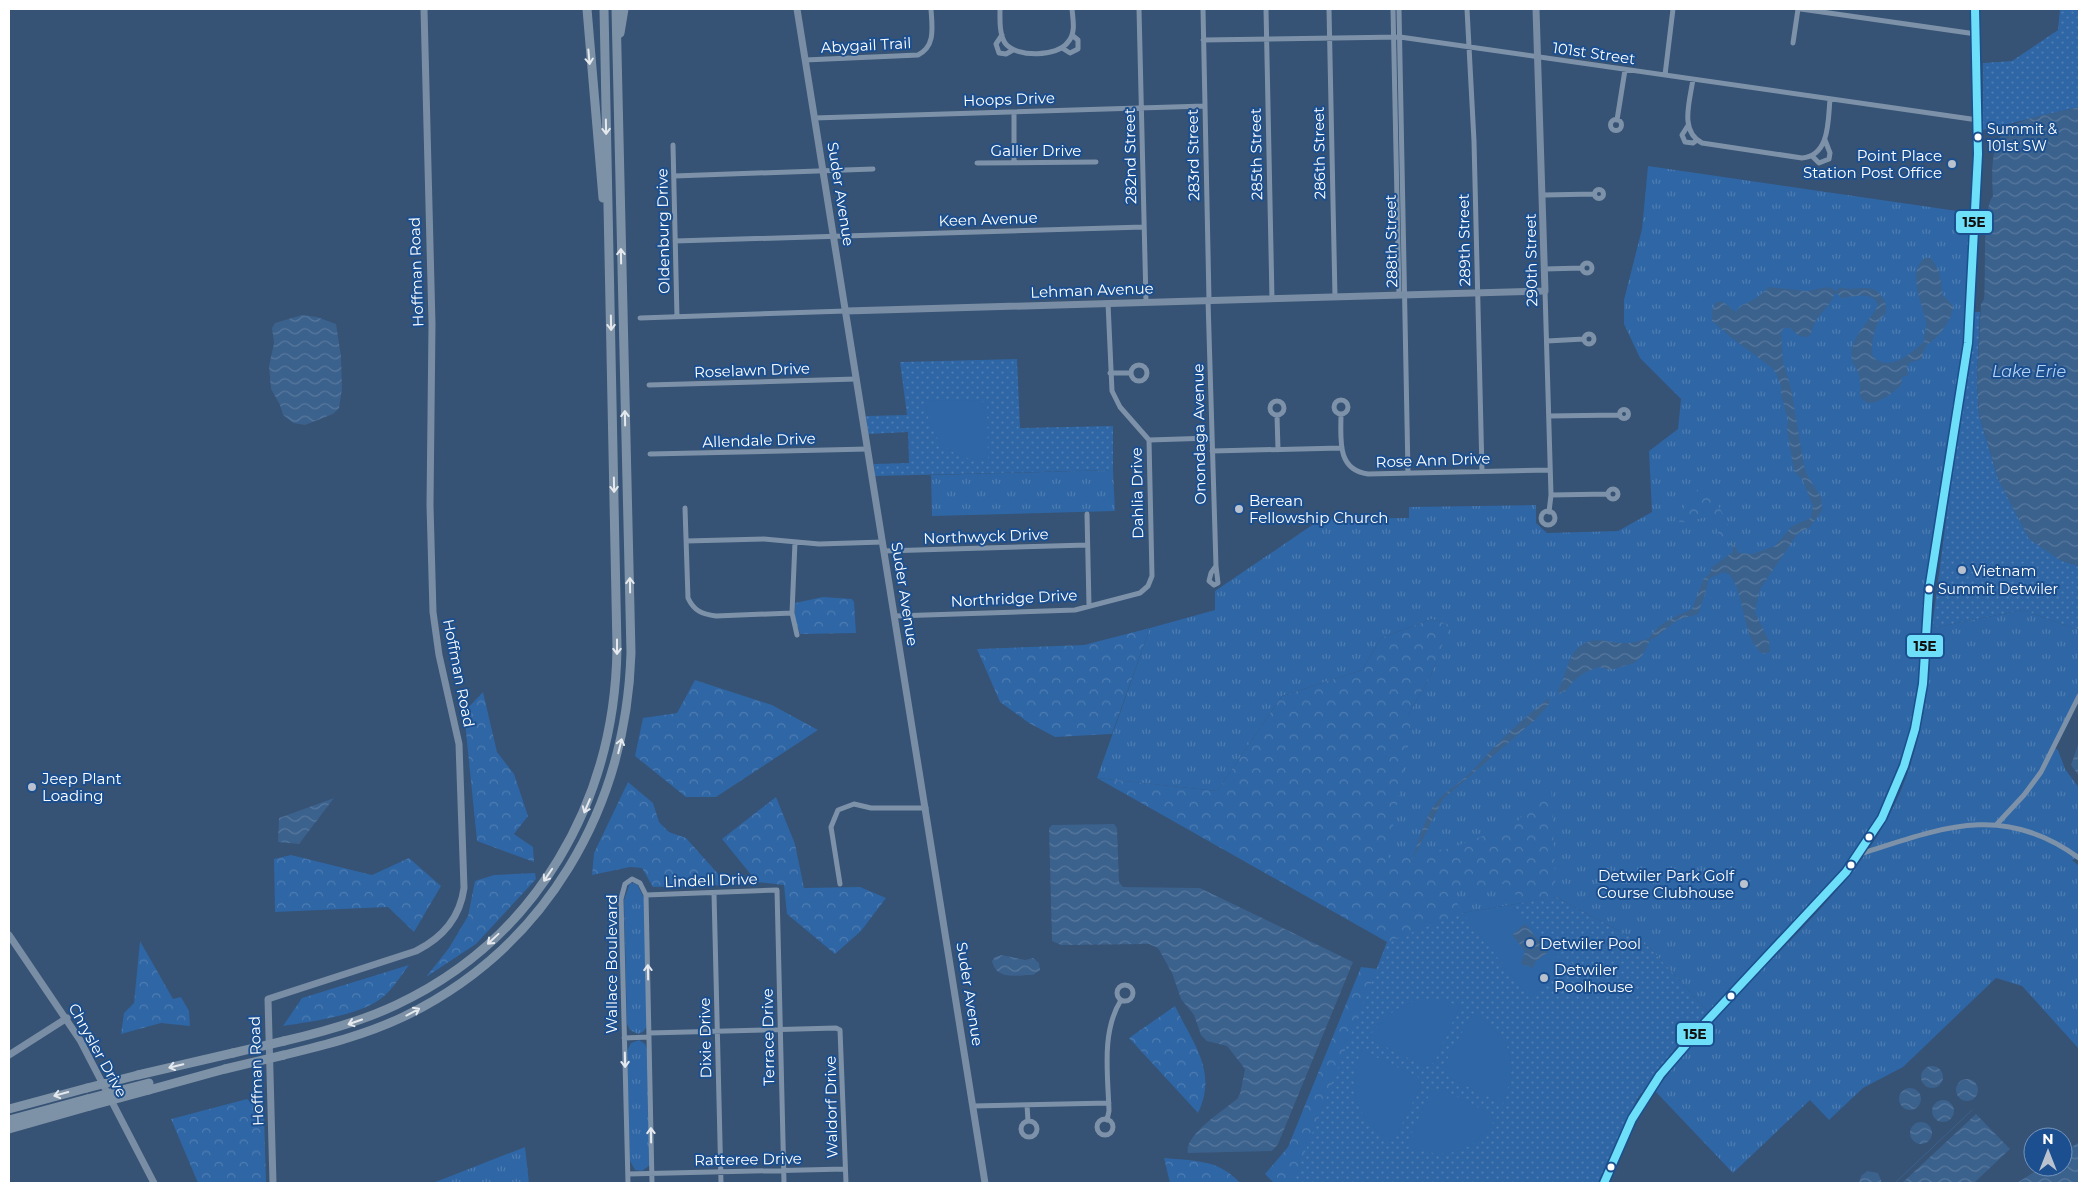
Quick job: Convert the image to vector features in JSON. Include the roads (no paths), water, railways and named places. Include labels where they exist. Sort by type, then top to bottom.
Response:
[{"type":"highway","points":[[587,9],[596,134],[609,257]]},
{"type":"highway","points":[[9,1109],[138,1075],[284,1041],[355,1022],[418,994],[476,954],[502,931],[527,904],[567,846],[590,799],[601,766],[612,720],[616,677],[604,9]]},
{"type":"highway","points":[[9,1120],[88,1103],[284,1055],[358,1035],[397,1020],[428,1004],[456,986],[490,960],[527,924],[567,871],[592,827],[608,787],[622,738],[629,687],[630,606],[616,9]]},
{"type":"highway","points":[[617,56],[624,9]]},
{"type":"highway","points":[[9,1104],[36,1101]]},
{"type":"highway","points":[[9,1129],[88,1103]]},
{"type":"street","name":"Hoffman Road","points":[[273,1183],[268,999],[416,951],[429,944],[439,938],[453,920],[461,903],[464,888],[459,744],[438,655],[433,612],[430,505],[432,331],[424,9]]},
{"type":"street","name":"Suder Avenue","points":[[797,9],[985,1183]]},
{"type":"street","name":"Abygail Trail","points":[[805,60],[913,56],[926,49],[932,36],[931,9]]},
{"type":"street","points":[[1000,9],[1002,36],[1008,46],[1022,52],[1054,51],[1068,44],[1072,35],[1072,9]]},
{"type":"street","name":"282nd Street","points":[[1139,9],[1146,302]]},
{"type":"street","name":"283rd Street","points":[[1203,9],[1209,300]]},
{"type":"street","name":"285th Street","points":[[1266,9],[1272,299]]},
{"type":"street","name":"286th Street","points":[[1329,9],[1335,297]]},
{"type":"street","name":"288th Street","points":[[1393,9],[1397,37]]},
{"type":"street","name":"288th Street","points":[[1399,9],[1397,37],[1398,124],[1408,473]]},
{"type":"street","name":"289th Street","points":[[1467,9],[1478,293],[1482,471]]},
{"type":"street","name":"290th Street","points":[[1536,9],[1544,195],[1551,495],[1549,512]]},
{"type":"street","points":[[1664,75],[1673,9]]},
{"type":"street","points":[[1793,43],[1800,9],[1976,34]]},
{"type":"street","points":[[1604,1183],[1632,1119],[1660,1075],[1705,1023],[1823,899],[1860,854],[1885,814],[1900,779],[1915,729],[1922,690],[1929,590],[1968,343],[1978,120],[1975,9]]},
{"type":"street","points":[[1062,48],[1070,53],[1078,49],[1078,40],[1072,35]]},
{"type":"street","points":[[1002,36],[996,44],[999,53],[1006,54],[1014,50]]},
{"type":"street","name":"101st Street","points":[[1203,40],[1397,37],[1978,120]]},
{"type":"street","points":[[1617,120],[1624,70]]},
{"type":"street","points":[[1693,80],[1687,127],[1682,135],[1685,142],[1693,143],[1697,140]]},
{"type":"street","points":[[1687,127],[1697,140],[1802,158],[1812,156],[1825,140],[1830,99]]},
{"type":"street","name":"Hoops Drive","points":[[814,118],[1205,106]]},
{"type":"street","points":[[1014,112],[1014,162]]},
{"type":"street","points":[[1812,156],[1820,163],[1829,160],[1830,153],[1825,140]]},
{"type":"street","name":"Oldenburg Drive","points":[[673,145],[677,317]]},
{"type":"street","name":"Gallier Drive","points":[[977,163],[1096,162]]},
{"type":"street","points":[[674,176],[874,169]]},
{"type":"street","points":[[1544,195],[1594,194]]},
{"type":"street","name":"Keen Avenue","points":[[676,241],[1144,226]]},
{"type":"street","points":[[1545,269],[1582,268]]},
{"type":"street","name":"Lehman Avenue","points":[[640,318],[1545,291]]},
{"type":"street","name":"Onondaga Avenue","points":[[1209,300],[1216,566]]},
{"type":"street","name":"Dahlia Drive","points":[[1108,303],[1110,386],[1117,404],[1149,440],[1152,576]]},
{"type":"street","points":[[1547,340],[1584,339]]},
{"type":"street","points":[[1110,373],[1131,373]]},
{"type":"street","name":"Roselawn Drive","points":[[649,386],[856,379]]},
{"type":"street","points":[[1212,451],[1341,448],[1341,414]]},
{"type":"street","points":[[1277,415],[1278,450]]},
{"type":"street","points":[[1549,416],[1619,415]]},
{"type":"street","points":[[1149,440],[1212,438]]},
{"type":"street","name":"Rose Ann Drive","points":[[1341,448],[1346,462],[1358,472],[1368,474],[1550,470]]},
{"type":"street","name":"Allendale Drive","points":[[650,454],[868,449]]},
{"type":"street","points":[[1551,495],[1608,494]]},
{"type":"street","points":[[685,508],[688,598],[698,611],[716,616],[792,613]]},
{"type":"street","points":[[1087,514],[1089,606]]},
{"type":"street","points":[[686,541],[764,539],[820,544],[883,542]]},
{"type":"street","points":[[795,542],[792,613],[797,635]]},
{"type":"street","name":"Northwyck Drive","points":[[884,551],[1087,545]]},
{"type":"street","name":"Northridge Drive","points":[[895,616],[1060,612],[1140,593],[1148,586],[1152,576]]},
{"type":"street","points":[[1997,824],[2041,772],[2079,696]]},
{"type":"street","points":[[840,884],[831,827],[834,815],[842,807],[854,804],[878,809],[926,808]]},
{"type":"street","points":[[1860,854],[1947,828],[1997,824],[2037,834],[2066,848],[2079,858]]},
{"type":"street","name":"Wallace Boulevard","points":[[628,1183],[622,893],[625,884],[632,879],[640,883],[646,895]]},
{"type":"street","name":"Lindell Drive","points":[[646,895],[777,890]]},
{"type":"street","name":"Terrace Drive","points":[[777,890],[784,1183]]},
{"type":"street","name":"Dixie Drive","points":[[714,893],[721,1183]]},
{"type":"street","points":[[646,895],[652,1183]]},
{"type":"street","name":"Chrysler Drive","points":[[9,935],[67,1018],[154,1183]]},
{"type":"street","points":[[1107,1120],[1109,1103],[1109,1030],[1121,1000]]},
{"type":"street","points":[[9,1055],[67,1018]]},
{"type":"street","name":"Waldorf Drive","points":[[781,1030],[836,1028],[840,1030],[846,1183]]},
{"type":"street","points":[[624,1038],[717,1031],[781,1030]]},
{"type":"street","points":[[973,1106],[1109,1103]]},
{"type":"street","points":[[1028,1105],[1028,1121]]},
{"type":"street","name":"Ratteree Drive","points":[[628,1174],[845,1169]]},
{"type":"water","name":"Lake Erie","points":[[2079,107],[2079,566],[2060,560],[2029,539],[1999,481],[1979,415],[1977,380],[1981,304],[1984,299],[1987,214],[1993,196],[1992,170],[1995,151],[2000,137],[2009,128],[2022,121]]},
{"type":"water","points":[[1925,258],[1931,258],[1939,271],[1943,295],[1953,306],[1952,311],[1944,328],[1935,339],[1926,345],[1921,359],[1909,363],[1907,368],[1908,375],[1901,378],[1902,383],[1882,399],[1868,403],[1861,398],[1859,375],[1853,364],[1851,352],[1860,331],[1878,305],[1872,297],[1841,298],[1838,294],[1834,294],[1831,302],[1817,318],[1808,337],[1799,336],[1790,328],[1784,328],[1781,331],[1783,362],[1791,388],[1804,466],[1807,475],[1821,497],[1822,510],[1810,527],[1798,533],[1760,589],[1755,612],[1769,641],[1770,652],[1763,654],[1756,647],[1747,627],[1734,583],[1729,574],[1723,572],[1708,579],[1707,588],[1698,614],[1677,620],[1650,640],[1642,656],[1634,663],[1611,670],[1599,667],[1588,671],[1576,679],[1565,692],[1562,691],[1560,695],[1558,690],[1571,658],[1584,643],[1596,640],[1629,643],[1649,639],[1662,624],[1692,609],[1704,578],[1709,575],[1712,567],[1733,552],[1732,540],[1738,553],[1753,554],[1775,546],[1792,526],[1811,518],[1813,505],[1802,479],[1794,471],[1787,429],[1788,419],[1781,395],[1781,385],[1776,373],[1771,367],[1712,321],[1712,311],[1715,303],[1722,301],[1736,312],[1740,306],[1755,299],[1769,287],[1807,291],[1828,287],[1837,291],[1840,287],[1875,290],[1883,298],[1886,310],[1883,317],[1879,320],[1874,334],[1872,343],[1873,357],[1887,363],[1893,362],[1900,360],[1924,342],[1926,322],[1916,280],[1919,264]]},
{"type":"water","points":[[302,315],[317,317],[336,324],[341,356],[342,389],[339,408],[333,414],[305,425],[293,423],[283,415],[271,389],[269,366],[274,343],[272,328],[275,323]]},
{"type":"water","points":[[1549,698],[1549,704],[1536,719],[1443,799],[1411,862],[1426,821],[1436,802],[1469,774],[1519,723]]},
{"type":"water","points":[[2079,742],[2079,776],[2071,765]]},
{"type":"water","points":[[334,798],[299,844],[278,842],[279,818]]},
{"type":"water","points":[[1114,824],[1117,828],[1119,882],[1123,887],[1200,888],[1353,962],[1278,1144],[1272,1151],[1188,1153],[1188,1146],[1198,1131],[1237,1099],[1240,1094],[1245,1069],[1227,1046],[1207,1041],[1201,1035],[1194,1015],[1181,999],[1172,973],[1158,948],[1149,944],[1061,945],[1052,941],[1049,828],[1052,825]]},
{"type":"water","name":"Detwiler Pool","points":[[1525,924],[1548,952],[1535,962],[1533,968],[1521,964],[1525,951],[1512,935]]},
{"type":"water","points":[[1002,955],[1025,960],[1033,958],[1039,963],[1040,970],[1033,975],[1008,976],[998,972],[992,961],[995,957]]},
{"type":"water","points":[[1932,1066],[1940,1069],[1943,1077],[1940,1085],[1932,1088],[1924,1085],[1921,1077],[1924,1069]]},
{"type":"water","points":[[1967,1079],[1975,1082],[1978,1090],[1975,1098],[1967,1101],[1959,1098],[1956,1090],[1959,1082]]},
{"type":"water","points":[[1910,1088],[1918,1091],[1921,1099],[1918,1107],[1910,1110],[1902,1107],[1899,1099],[1902,1091]]},
{"type":"water","points":[[1943,1100],[1951,1103],[1954,1111],[1951,1119],[1943,1122],[1935,1119],[1932,1111],[1935,1103]]},
{"type":"water","points":[[1976,1114],[2010,1149],[1974,1183],[1902,1183]]},
{"type":"water","points":[[1921,1122],[1929,1125],[1932,1133],[1929,1141],[1921,1144],[1913,1141],[1910,1133],[1913,1125]]},
{"type":"water","points":[[2079,1142],[2079,1183],[2017,1183],[2026,1177],[2073,1177],[2073,1146]]},
{"type":"water","points":[[1867,1171],[1878,1173],[1882,1183],[1859,1183],[1861,1176]]},
{"type":"waterway","points":[[1895,1183],[1972,1110]]},
{"type":"place","name":"Summit & 101st SW","points":[[1978,137]]},
{"type":"place","name":"Point Place Station Post Office","points":[[1952,164]]},
{"type":"place","name":"Berean Fellowship Church","points":[[1239,509]]},
{"type":"place","name":"Vietnam","points":[[1962,570]]},
{"type":"place","name":"Summit Detwiler","points":[[1929,589]]},
{"type":"place","name":"Jeep Plant Loading","points":[[32,787]]},
{"type":"place","name":"Detwiler Park Golf Course Clubhouse","points":[[1744,884]]},
{"type":"place","name":"Detwiler Pool","points":[[1530,943]]},
{"type":"place","name":"Detwiler Poolhouse","points":[[1544,978]]}]
